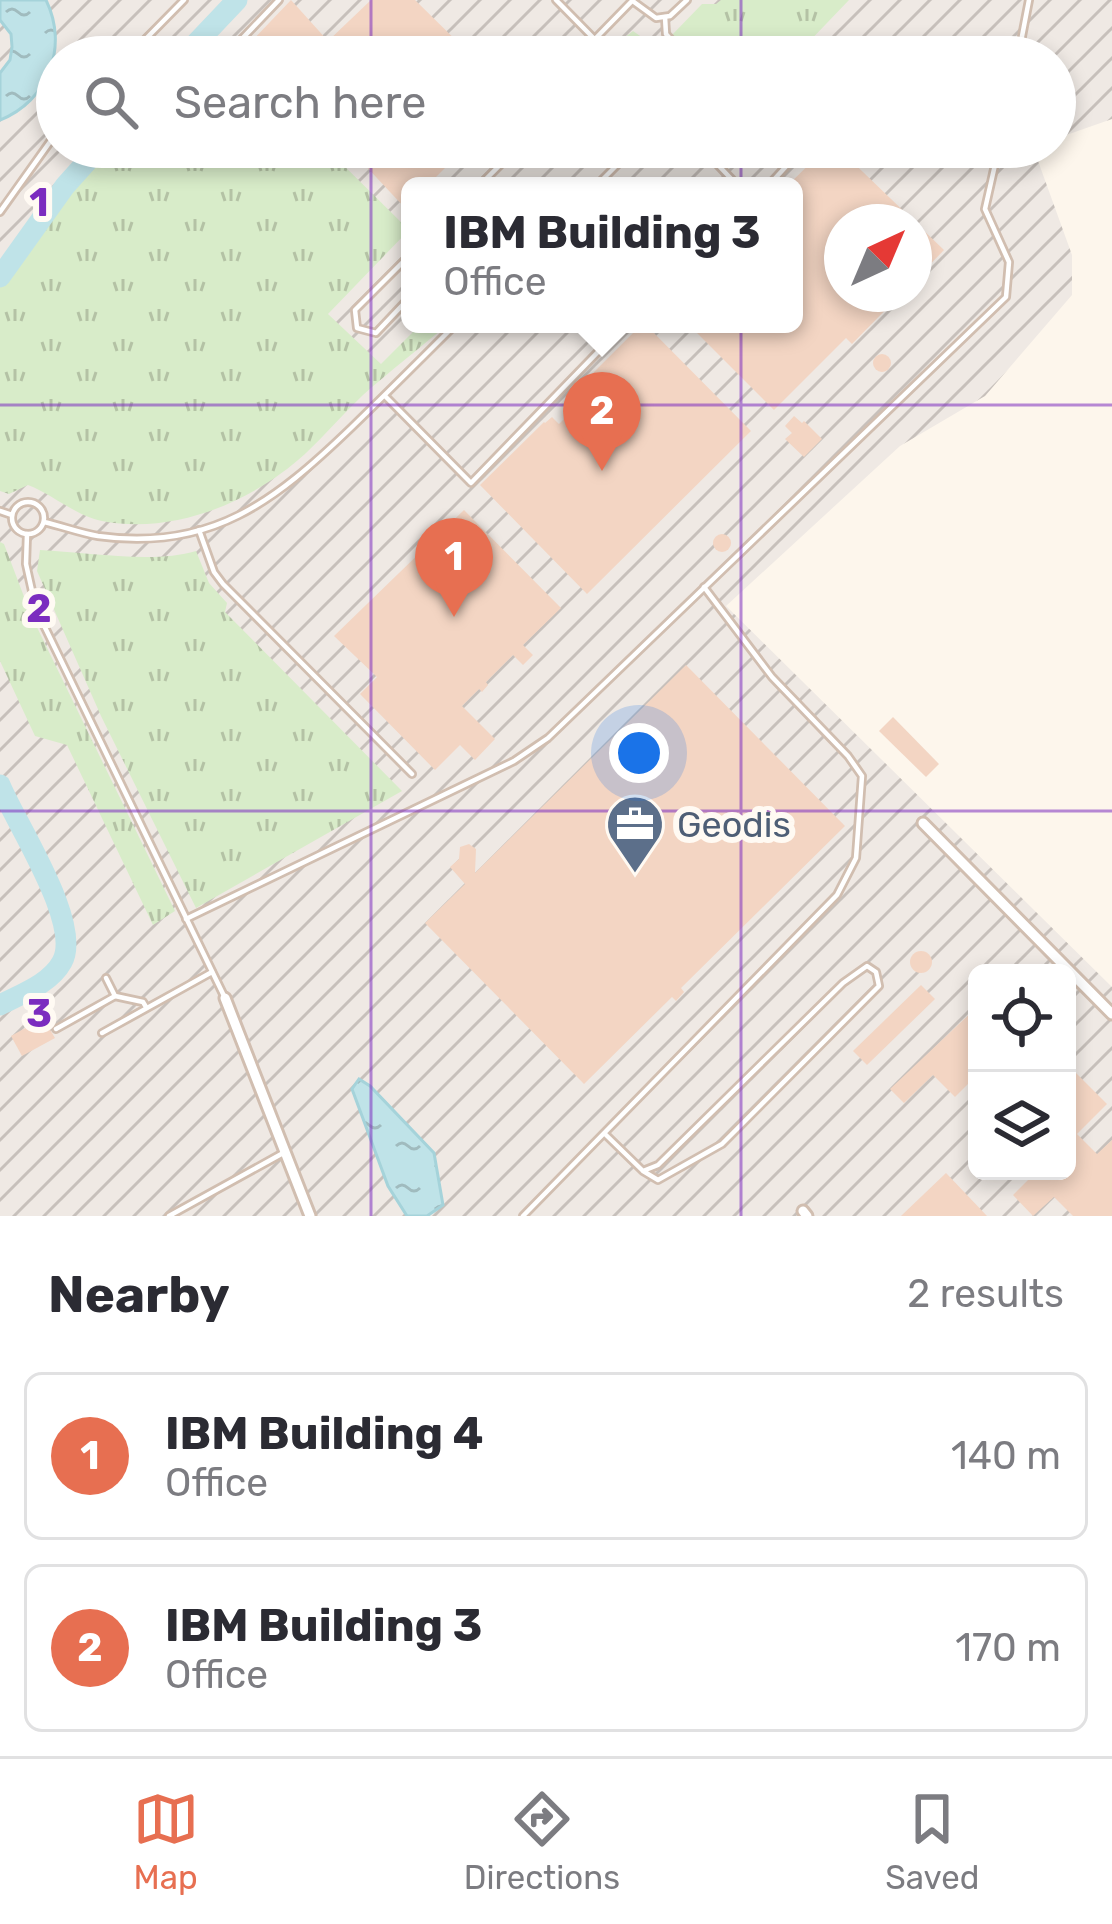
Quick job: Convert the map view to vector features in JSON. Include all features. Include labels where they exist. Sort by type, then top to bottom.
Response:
[{"type":"street","points":[[923,823],[1112,1014]]},
{"type":"street","points":[[225,998],[310,1216]]},
{"type":"lane","points":[[149,36],[184,0]]},
{"type":"lane","points":[[245,36],[278,0]]},
{"type":"lane","points":[[556,0],[592,36]]},
{"type":"lane","points":[[598,36],[633,1],[656,18],[665,17],[687,0]]},
{"type":"lane","points":[[1022,36],[1030,0]]},
{"type":"lane","points":[[665,17],[668,36]]},
{"type":"lane","points":[[0,212],[36,161]]},
{"type":"lane","points":[[187,920],[514,761],[548,738],[1006,297],[1009,262],[985,208],[994,168]]},
{"type":"lane","points":[[401,264],[355,310],[357,328],[376,334],[401,307]]},
{"type":"lane","points":[[44,522],[98,536],[171,536],[225,522],[295,481],[447,333]]},
{"type":"lane","points":[[385,396],[471,484],[616,333]]},
{"type":"lane","points":[[32,501],[44,511],[44,522],[38,531],[27,534],[14,526],[12,515],[17,506],[32,501]]},
{"type":"lane","points":[[0,511],[12,515]]},
{"type":"lane","points":[[199,530],[223,584],[412,774]]},
{"type":"lane","points":[[27,534],[26,564],[36,609],[225,998]]},
{"type":"lane","points":[[523,1216],[837,896],[856,858],[862,776],[772,677],[704,587]]},
{"type":"lane","points":[[605,1134],[643,1172],[658,1180],[722,1144],[879,986],[876,972],[867,966],[843,983],[679,1147],[643,1172]]},
{"type":"lane","points":[[102,1033],[212,972]]},
{"type":"lane","points":[[106,978],[115,996]]},
{"type":"lane","points":[[56,1029],[115,996],[143,1002],[147,1008]]},
{"type":"lane","points":[[169,1216],[285,1152]]},
{"type":"shaded area","points":[[0,0],[1112,0],[1112,119],[1076,132],[1076,36],[36,36],[36,168],[1041,168],[1072,255],[1072,295],[985,396],[900,446],[726,606],[1112,987],[1112,1216],[0,1216]]},
{"type":"green space","points":[[721,0],[849,0],[814,36],[667,36],[702,4]]},
{"type":"green space","points":[[81,168],[346,168],[401,222],[401,238],[328,314],[381,364],[412,333],[437,333],[363,395],[284,471],[211,511],[184,519],[129,524],[92,518],[28,485],[9,494],[0,491],[0,277]]},
{"type":"green space","points":[[0,542],[175,911],[153,925],[67,745],[35,736],[0,661]]},
{"type":"green space","points":[[40,550],[140,557],[196,551],[209,583],[227,603],[225,612],[402,791],[196,908],[101,716],[37,571]]},
{"type":"water","points":[[0,0],[46,0],[55,36],[36,36],[36,94],[0,120],[0,73],[10,60],[12,47],[11,34],[0,20]]},
{"type":"water","points":[[359,1079],[434,1153],[443,1205],[427,1216],[407,1216],[388,1186],[352,1089]]},
{"type":"building","points":[[291,0],[323,36],[257,36]]},
{"type":"building","points":[[371,0],[415,0],[452,36],[333,36]]},
{"type":"building","points":[[368,168],[445,168],[436,177],[401,177],[401,204]]},
{"type":"building","points":[[805,168],[859,168],[896,204],[824,204],[824,312],[883,312],[852,344],[846,338],[774,410],[697,333],[803,333],[803,177],[796,177]]},
{"type":"building","points":[[932,238],[944,250],[932,262]]},
{"type":"building","points":[[633,333],[654,333],[751,431],[587,594],[480,485],[544,422],[552,417],[559,424],[580,403],[573,397]]},
{"type":"building","points":[[882,354],[891,363],[882,372],[873,363]]},
{"type":"building","points":[[794,416],[822,439],[804,457],[785,439],[792,433],[785,426]]},
{"type":"building","points":[[464,510],[561,608],[523,645],[533,655],[523,665],[513,655],[482,692],[479,689],[462,706],[495,739],[475,760],[460,745],[435,770],[360,694],[377,677],[334,636]]},
{"type":"building","points":[[722,534],[731,543],[722,552],[713,543]]},
{"type":"building","name":"Geodis","points":[[686,665],[845,826],[681,988],[684,992],[676,1001],[672,997],[584,1084],[425,923],[465,884],[450,867],[459,859],[460,847],[469,844],[476,849],[475,873]]},
{"type":"building","points":[[893,717],[939,764],[926,777],[879,731]]},
{"type":"building","points":[[921,951],[932,962],[921,973],[910,962]]},
{"type":"building","points":[[921,985],[935,999],[867,1065],[853,1051]]},
{"type":"building","points":[[968,1015],[968,1084],[955,1097],[933,1075],[904,1103],[890,1089]]},
{"type":"building","points":[[43,1018],[55,1038],[22,1056],[11,1036]]},
{"type":"building","points":[[1076,1073],[1107,1104],[1077,1134],[1097,1154],[1112,1140],[1112,1216],[1073,1216],[1054,1197],[1033,1216],[1013,1195],[1028,1180],[1076,1180]]},
{"type":"building","points":[[946,1173],[987,1216],[901,1216]]},
{"type":"waterway","points":[[203,36],[237,0]]},
{"type":"waterway","points":[[0,277],[81,168]]},
{"type":"waterway","points":[[0,785],[56,900],[66,945],[62,962],[50,976],[0,1005]]},
{"type":"place","name":"IBM Building 3","points":[[602,471]]},
{"type":"place","name":"IBM Building 4","points":[[454,617]]},
{"type":"place","name":"Geodis","points":[[635,875]]}]
